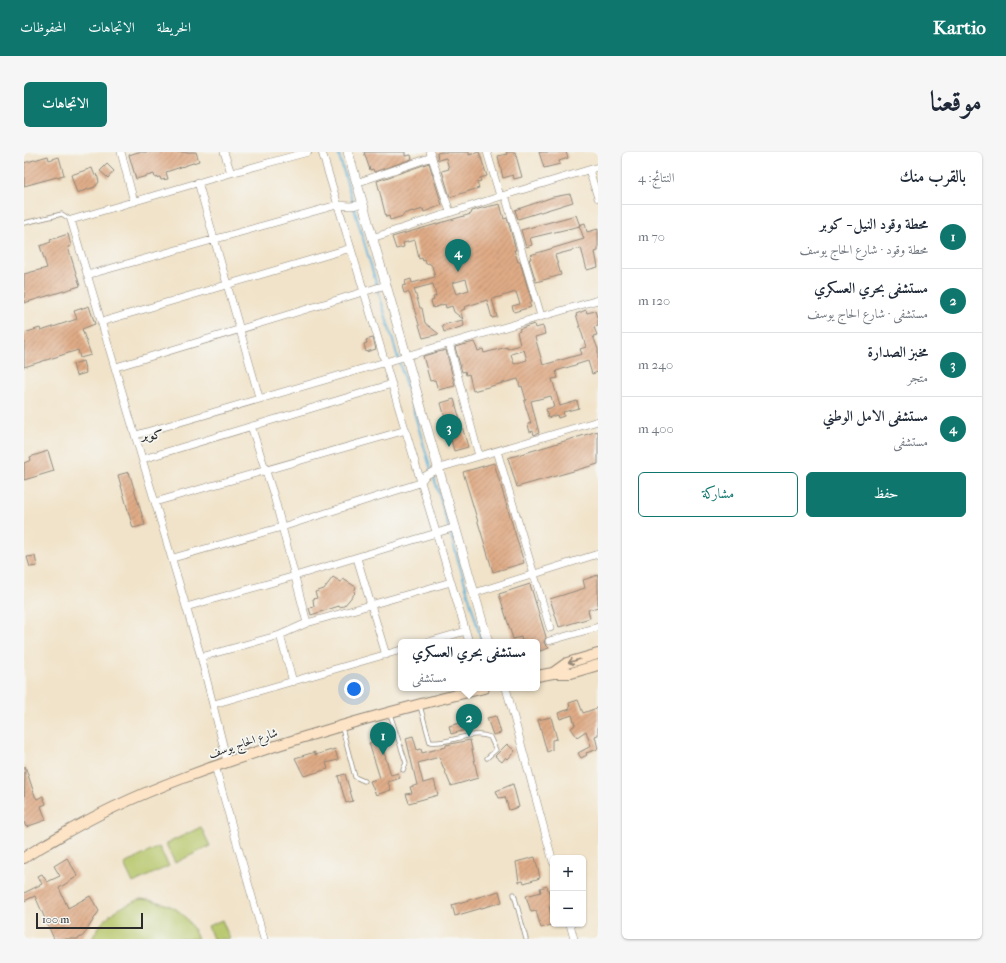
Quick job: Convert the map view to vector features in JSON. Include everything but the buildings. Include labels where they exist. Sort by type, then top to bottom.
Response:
[{"type":"main road","points":[[553,673],[567,663],[598,654]]},
{"type":"main road","points":[[540,675],[553,673],[571,673],[598,666]]},
{"type":"main road","name":"شارع الحاج يوسف","points":[[25,855],[78,824],[133,797],[227,761],[390,712],[473,691]]},
{"type":"street","points":[[122,152],[134,202]]},
{"type":"street","points":[[224,152],[230,173]]},
{"type":"street","points":[[227,761],[214,704],[173,558],[155,502],[116,367],[101,322],[72,220],[198,182],[308,152]]},
{"type":"street","points":[[322,152],[406,430],[420,483],[468,639]]},
{"type":"street","points":[[348,152],[356,183],[357,205],[372,238],[380,286],[406,355],[434,470],[451,528],[474,593],[487,639]]},
{"type":"street","points":[[487,152],[541,316]]},
{"type":"street","points":[[356,183],[431,155],[450,212]]},
{"type":"street","points":[[372,238],[450,212],[598,168]]},
{"type":"street","points":[[589,170],[598,198]]},
{"type":"street","points":[[198,182],[259,397]]},
{"type":"street","points":[[87,275],[214,238],[337,205],[357,205]]},
{"type":"street","points":[[101,322],[352,248]]},
{"type":"street","points":[[116,367],[380,286]]},
{"type":"street","points":[[136,435],[259,397],[598,300]]},
{"type":"street","points":[[449,343],[479,456]]},
{"type":"street","points":[[143,459],[392,384]]},
{"type":"street","points":[[173,558],[282,527],[420,483],[434,470],[598,421]]},
{"type":"street","points":[[251,426],[282,527],[307,623]]},
{"type":"street","points":[[155,502],[266,472],[406,430]]},
{"type":"street","points":[[497,451],[550,628]]},
{"type":"street","points":[[186,607],[357,558],[451,528]]},
{"type":"street","points":[[474,593],[598,554]]},
{"type":"street","points":[[357,558],[386,655]]},
{"type":"street","points":[[201,656],[280,635],[307,623],[451,582]]},
{"type":"street","points":[[550,641],[598,627]]},
{"type":"street","points":[[438,639],[466,630]]},
{"type":"street","points":[[280,635],[293,682]]},
{"type":"street","points":[[214,704],[398,651]]},
{"type":"street","points":[[507,691],[551,855]]},
{"type":"street","points":[[215,766],[264,939]]},
{"type":"street","points":[[571,927],[574,939]]},
{"type":"lane","points":[[24,223],[62,214],[72,220]]},
{"type":"lane","points":[[420,705],[430,742],[439,743],[458,737],[484,734],[490,737],[496,750],[488,758]]},
{"type":"lane","points":[[390,712],[406,763],[403,770]]},
{"type":"lane","points":[[341,727],[355,777],[364,781]]},
{"type":"lane","points":[[514,894],[526,939]]},
{"type":"green space","points":[[201,827],[210,846],[175,863],[166,844]]},
{"type":"green space","points":[[159,847],[169,866],[133,883],[124,864]]},
{"type":"green space","points":[[141,899],[161,903],[176,909],[188,921],[198,939],[92,939],[101,924],[112,913]]},
{"type":"green space","points":[[222,920],[230,939],[213,939],[208,926]]},
{"type":"waterway","points":[[338,152],[353,203]]},
{"type":"waterway","points":[[354,208],[377,286]]},
{"type":"waterway","points":[[378,290],[431,470]]},
{"type":"waterway","points":[[433,474],[481,639]]},
{"type":"place","name":"مستشفى الامل الوطني","points":[[458,272]]},
{"type":"place","name":"مخبز الصدارة","points":[[449,447]]},
{"type":"place","name":"مستشفى بحري العسكري","points":[[469,737]]},
{"type":"place","name":"محطة وقود النيل - كوبر","points":[[383,755]]},
{"type":"district","name":"كوبر","points":[[152,434]]}]
